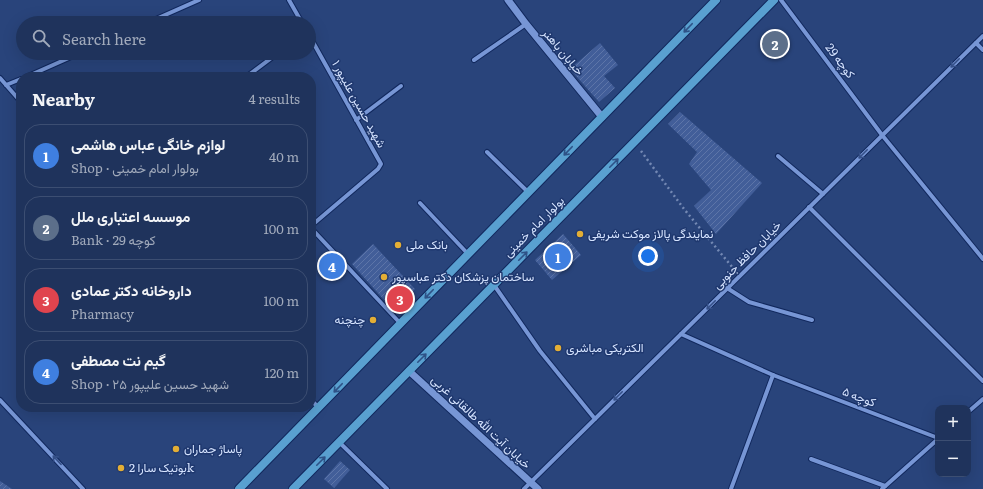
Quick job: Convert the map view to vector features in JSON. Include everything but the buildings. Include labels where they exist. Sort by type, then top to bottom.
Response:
[{"type":"main road","points":[[316,411],[716,0]]},
{"type":"main road","name":"بولوار امام خمینی","points":[[293,489],[774,0]]},
{"type":"main road","points":[[239,489],[315,412]]},
{"type":"street","points":[[164,16],[199,0]]},
{"type":"street","points":[[289,0],[298,16]]},
{"type":"street","name":"خیابان باهنر","points":[[508,0],[602,116]]},
{"type":"street","name":"کوچه 29","points":[[781,0],[882,135],[983,259]]},
{"type":"street","points":[[474,60],[526,24]]},
{"type":"street","name":"خیابان حافظ جنوبی","points":[[524,489],[983,36]]},
{"type":"street","points":[[976,43],[983,50]]},
{"type":"street","name":"شهید حسین علیپور ۱","points":[[316,48],[380,164],[378,169],[316,223]]},
{"type":"street","points":[[37,72],[64,60]]},
{"type":"street","points":[[253,72],[269,60]]},
{"type":"street","points":[[0,78],[16,97]]},
{"type":"street","points":[[6,86],[16,81]]},
{"type":"street","points":[[356,120],[401,86]]},
{"type":"street","points":[[487,152],[528,192]]},
{"type":"street","points":[[778,156],[823,194]]},
{"type":"street","points":[[420,203],[468,254]]},
{"type":"street","points":[[809,207],[983,381]]},
{"type":"street","points":[[316,232],[400,323]]},
{"type":"street","points":[[494,285],[540,351],[595,419]]},
{"type":"street","points":[[727,288],[749,302],[812,320]]},
{"type":"street","name":"کوچه ۵","points":[[681,334],[773,375],[935,438]]},
{"type":"street","name":"خیابان آیت الله طالقانی غربی","points":[[409,371],[538,489]]},
{"type":"street","points":[[731,489],[773,375]]},
{"type":"street","points":[[971,409],[983,399]]},
{"type":"street","points":[[0,400],[83,489]]},
{"type":"street","points":[[316,405],[319,408]]},
{"type":"street","points":[[811,459],[884,488],[936,441]]},
{"type":"street","points":[[339,442],[387,489]]},
{"type":"path","points":[[634,142],[684,209],[740,276]]},
{"type":"place","name":"موسسه اعتباری ملل","points":[[775,44]]},
{"type":"place","name":"نمایندگی پالاز موکت شریفی","points":[[580,234]]},
{"type":"place","name":"بانک ملی","points":[[398,245]]},
{"type":"place","name":"لوازم خانگی عباس هاشمی","points":[[558,257]]},
{"type":"place","name":"گیم نت مصطفی","points":[[332,266]]},
{"type":"place","name":"ساختمان پزشکان دکتر عباسپور","points":[[384,277]]},
{"type":"place","name":"داروخانه دکتر عمادی","points":[[400,299]]},
{"type":"place","name":"چنچنه","points":[[373,320]]},
{"type":"place","name":"الکتریکی مباشری","points":[[558,348]]},
{"type":"place","name":"پاساژ جماران","points":[[176,449]]},
{"type":"place","name":"بوتیک سارا 2k","points":[[121,468]]}]
